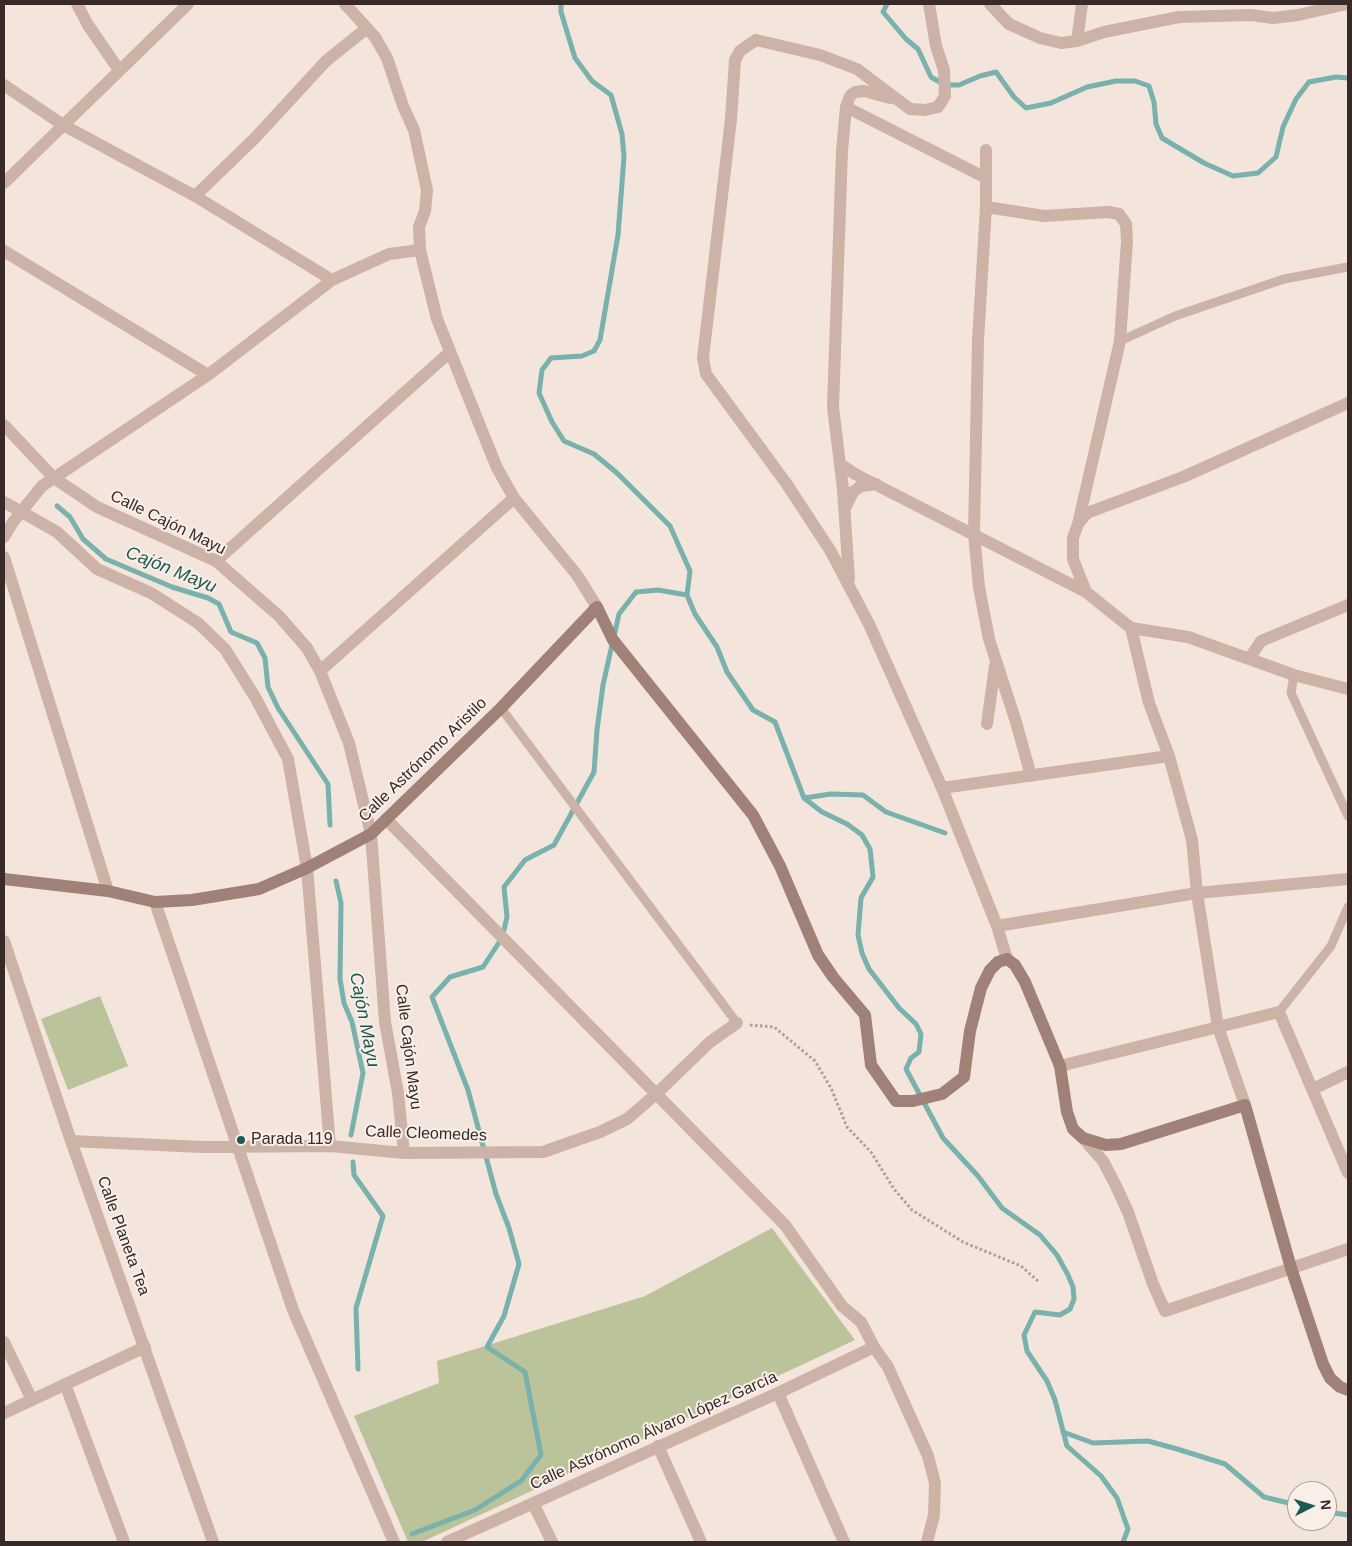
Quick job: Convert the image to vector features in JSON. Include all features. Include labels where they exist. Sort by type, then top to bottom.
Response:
[{"type":"street","points":[[77,4],[88,25],[119,70]]},
{"type":"street","points":[[4,183],[188,4]]},
{"type":"street","points":[[345,4],[367,28],[387,58],[403,106],[414,130],[427,190],[425,211],[419,227],[420,250],[437,318],[497,468],[514,498],[577,576],[597,607],[613,640],[753,815],[780,866],[818,955],[865,1016],[871,1065],[896,1101],[913,1101],[942,1094],[964,1077],[970,1031],[981,988],[990,970],[998,962],[1007,959]]},
{"type":"street","points":[[929,4],[936,46],[944,70],[945,96],[938,107],[925,110],[910,109],[857,69],[820,55],[756,40],[740,51],[735,60],[731,119],[704,342],[703,358],[706,374],[786,483],[830,550],[896,680],[942,788],[997,926],[1007,959],[1015,965],[1024,982],[1060,1066],[1067,1112],[1073,1129],[1104,1161],[1128,1212],[1153,1284],[1165,1311],[1348,1249]]},
{"type":"street","points":[[990,4],[1010,24],[1026,32],[1061,43],[1077,41],[1104,32],[1180,16],[1252,10],[1273,18],[1298,15],[1347,4]]},
{"type":"street","points":[[1077,41],[1082,4]]},
{"type":"street","points":[[195,196],[255,138],[326,61],[367,28]]},
{"type":"street","points":[[4,85],[63,125],[195,196],[332,280]]},
{"type":"street","points":[[851,589],[840,464],[832,407],[838,215],[846,107],[850,96],[855,92],[864,91],[897,100]]},
{"type":"street","points":[[846,107],[986,178]]},
{"type":"street","points":[[986,150],[986,207],[978,341],[974,534],[979,586],[995,661],[1016,722],[1031,776]]},
{"type":"street","points":[[986,207],[1044,216],[1108,212],[1119,214],[1126,224],[1127,241],[1120,341],[1078,524],[1072,538],[1073,559],[1086,592]]},
{"type":"street","points":[[4,537],[20,513],[42,486],[208,375],[332,280],[389,254],[420,250]]},
{"type":"street","points":[[4,251],[208,375]]},
{"type":"street","points":[[216,561],[450,352]]},
{"type":"street","points":[[1078,524],[1087,513],[1183,477],[1348,403]]},
{"type":"street","name":"Calle Cajón Mayu","points":[[4,426],[54,478],[97,507],[216,561],[279,616],[307,648],[320,671],[349,743],[371,834],[385,1022],[398,1093],[404,1153]]},
{"type":"street","points":[[840,464],[1086,592],[1131,628],[1188,637],[1294,675],[1348,689]]},
{"type":"street","points":[[844,510],[853,492],[860,486],[876,484]]},
{"type":"street","points":[[320,671],[514,498]]},
{"type":"street","points":[[4,502],[20,513],[57,532],[97,569],[151,592],[198,623],[225,649],[255,697],[288,759],[307,868],[330,1146]]},
{"type":"street","points":[[4,557],[108,892]]},
{"type":"street","points":[[1249,660],[1261,641],[1348,605]]},
{"type":"street","name":"Calle Astrónomo Aristilo","points":[[4,879],[108,892],[155,902],[192,900],[258,889],[307,868],[371,834],[501,708],[597,607]]},
{"type":"street","points":[[1131,628],[1149,703],[1169,756],[1192,840],[1197,893],[1218,1027],[1245,1105],[1291,1268],[1323,1364],[1330,1378],[1340,1388],[1348,1390]]},
{"type":"street","points":[[987,724],[995,661]]},
{"type":"street","points":[[942,788],[1169,756]]},
{"type":"street","points":[[386,819],[784,1225],[842,1306],[861,1322],[874,1347],[888,1367],[928,1456],[935,1483],[934,1515],[927,1542]]},
{"type":"street","points":[[997,926],[1197,893],[1348,880]]},
{"type":"street","points":[[155,902],[293,1310],[394,1542]]},
{"type":"street","name":"Calle Planeta Tea","points":[[4,941],[71,1141],[146,1347],[212,1542]]},
{"type":"street","points":[[1060,1066],[1279,1012],[1348,1172]]},
{"type":"street","name":"Calle Cleomedes","points":[[71,1141],[202,1147],[330,1146],[404,1153],[543,1152],[606,1129],[627,1119],[710,1042],[737,1023]]},
{"type":"street","points":[[1312,1089],[1348,1072]]},
{"type":"street","points":[[1083,1138],[1106,1145],[1122,1144],[1245,1105]]},
{"type":"street","points":[[4,1342],[32,1400]]},
{"type":"street","points":[[4,1412],[146,1347]]},
{"type":"street","name":"Calle Astrónomo Álvaro López García","points":[[446,1542],[778,1393],[874,1347]]},
{"type":"street","points":[[65,1384],[124,1542]]},
{"type":"street","points":[[778,1393],[844,1542]]},
{"type":"street","points":[[658,1446],[701,1542]]},
{"type":"street","points":[[533,1503],[552,1542]]},
{"type":"lane","points":[[1120,341],[1175,316],[1284,279],[1348,267]]},
{"type":"lane","points":[[1294,675],[1291,693],[1348,816]]},
{"type":"lane","points":[[501,708],[737,1023]]},
{"type":"lane","points":[[1279,1012],[1331,946],[1348,906]]},
{"type":"path","points":[[737,1023],[774,1027],[815,1061],[832,1088],[847,1127],[871,1152],[894,1189],[912,1210],[963,1242],[1021,1266],[1038,1281]]},
{"type":"green space","points":[[100,996],[128,1066],[68,1090],[41,1019]]},
{"type":"green space","points":[[772,1228],[855,1340],[422,1542],[408,1542],[354,1416],[439,1383],[437,1361],[645,1296]]},
{"type":"waterway","points":[[561,4],[561,12],[575,58],[592,81],[611,95],[622,134],[624,157],[618,235],[600,340],[594,351],[582,356],[551,358],[542,370],[539,393],[552,422],[564,441],[594,454],[617,473],[670,526],[690,571],[687,595],[695,614],[717,647],[727,672],[753,710],[775,722],[804,798],[822,812],[847,824],[862,835],[870,849],[873,877],[861,898],[858,935],[862,953],[869,969],[899,1008],[916,1024],[921,1034],[919,1052],[911,1058],[906,1069],[943,1138],[978,1176],[1002,1208],[1040,1235],[1057,1255],[1068,1275],[1073,1287],[1074,1299],[1070,1309],[1060,1315],[1035,1312],[1024,1335],[1027,1351],[1047,1381],[1055,1400],[1067,1446],[1101,1476],[1117,1498],[1128,1529],[1123,1542]]},
{"type":"waterway","points":[[887,4],[883,12],[906,39],[918,49],[931,77],[945,85],[959,85],[980,76],[996,72],[1014,97],[1026,108],[1051,103],[1087,87],[1116,81],[1135,81],[1149,86],[1154,102],[1156,124],[1162,138],[1204,163],[1233,176],[1258,173],[1276,157],[1283,127],[1296,99],[1309,82],[1336,77],[1348,78]]},
{"type":"waterway","name":"Cajón Mayu","points":[[57,506],[70,517],[83,539],[106,559],[172,587],[208,598],[219,604],[231,632],[257,643],[265,658],[268,687],[278,708],[328,784],[330,825]]},
{"type":"waterway","points":[[412,1534],[475,1510],[521,1481],[541,1455],[525,1372],[487,1347],[504,1316],[519,1264],[509,1228],[496,1194],[468,1090],[432,997],[450,977],[483,967],[502,938],[507,917],[504,887],[525,860],[554,845],[594,772],[603,685],[619,614],[636,592],[658,590],[687,595]]},
{"type":"waterway","points":[[804,798],[831,794],[863,795],[886,812],[945,833]]},
{"type":"waterway","name":"Cajón Mayu","points":[[336,881],[341,903],[340,979],[344,1003],[352,1022],[363,1073],[351,1135]]},
{"type":"waterway","name":"Cajón Mayu","points":[[353,1162],[354,1175],[383,1216],[356,1308],[358,1369]]},
{"type":"waterway","points":[[1063,1432],[1093,1443],[1148,1441],[1225,1464],[1264,1497],[1287,1503]]},
{"type":"waterway","points":[[1337,1513],[1348,1515]]},
{"type":"place","name":"Parada 119","points":[[241,1140]]}]
